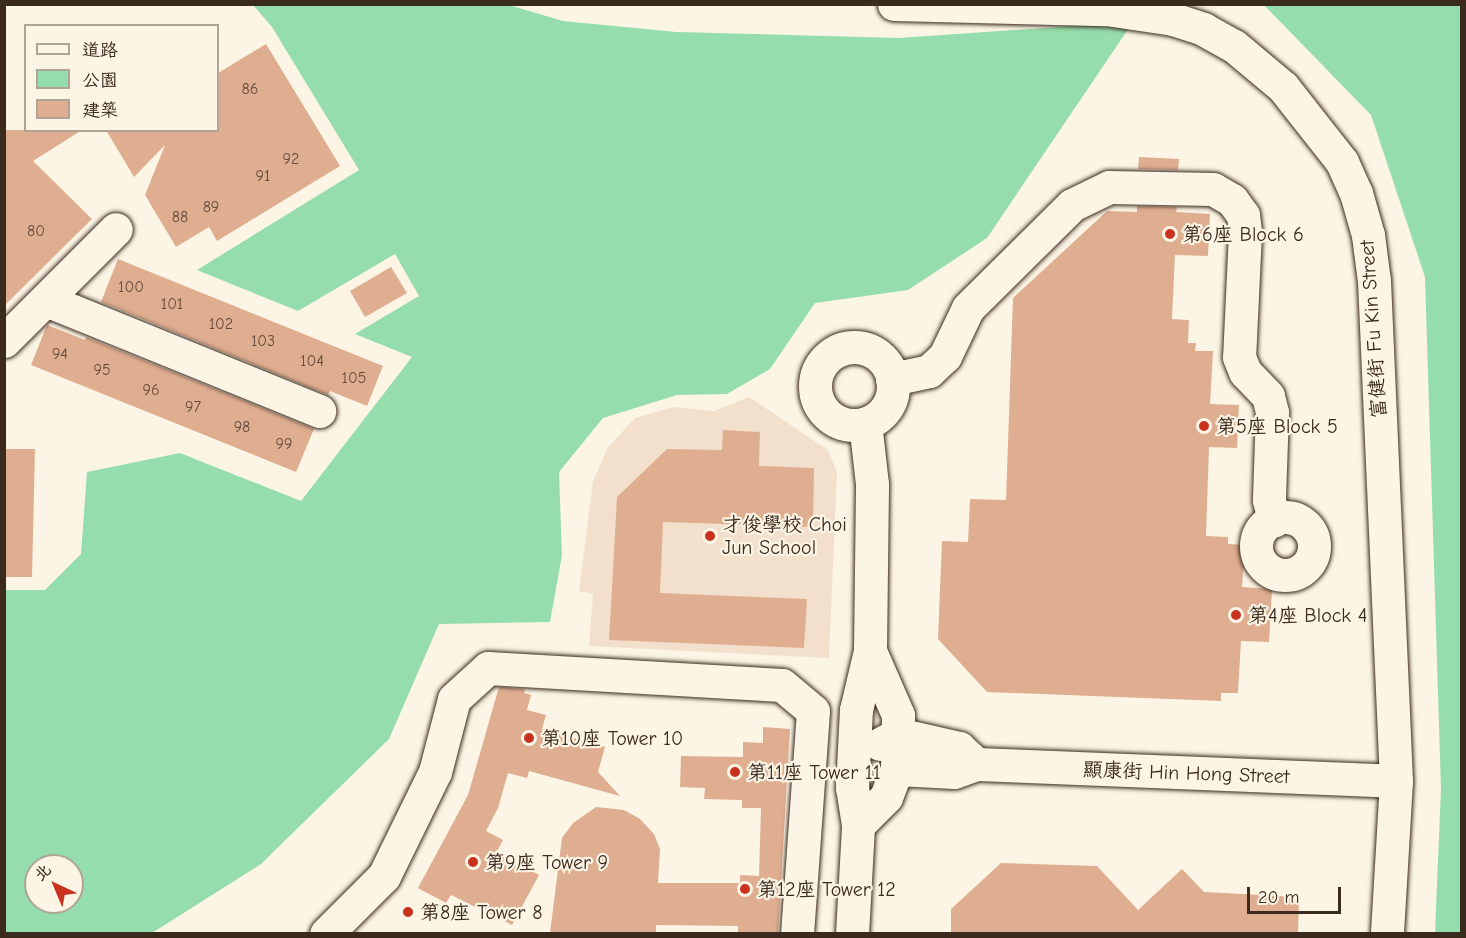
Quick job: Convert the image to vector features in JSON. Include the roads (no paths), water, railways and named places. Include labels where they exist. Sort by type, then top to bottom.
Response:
[{"type":"street","name":"富健街 Fu Kin Street","points":[[894,4],[1106,9],[1140,12],[1203,29],[1234,46],[1283,87],[1342,162],[1356,193],[1368,235],[1374,281],[1396,781],[1388,933]]},
{"type":"street","points":[[892,379],[929,372],[955,338],[968,308],[1072,205],[1109,187],[1213,189],[1232,200],[1243,215],[1245,232],[1239,357],[1245,372],[1268,396],[1270,404],[1269,500],[1274,520]]},
{"type":"street","points":[[4,341],[116,229]]},
{"type":"street","points":[[46,300],[319,411]]},
{"type":"street","points":[[855,346],[880,356],[892,379],[890,401],[883,411],[865,423],[838,422],[823,409],[815,391],[821,365],[836,352],[855,346]]},
{"type":"street","points":[[852,933],[858,825],[854,770],[856,710],[870,651],[872,484],[865,423]]},
{"type":"street","points":[[858,825],[886,797],[897,769],[898,715],[870,651]]},
{"type":"street","points":[[326,933],[384,876],[435,772],[454,699],[488,668],[782,685],[813,711],[797,933]]},
{"type":"street","points":[[854,770],[873,747],[898,734],[959,748],[976,764]]},
{"type":"street","name":"顯康街 Hin Hong Street","points":[[897,769],[954,772],[976,764],[1396,781]]},
{"type":"place","name":"第6座 Block 6","points":[[1170,234]]},
{"type":"place","name":"第5座 Block 5","points":[[1204,426]]},
{"type":"place","name":"才俊學校 Choi Jun School","points":[[710,536]]},
{"type":"place","name":"第4座 Block 4","points":[[1236,615]]},
{"type":"place","name":"第10座 Tower 10","points":[[529,738]]},
{"type":"place","name":"第11座 Tower 11","points":[[735,772]]},
{"type":"place","name":"第9座 Tower 9","points":[[473,862]]},
{"type":"place","name":"第12座 Tower 12","points":[[745,889]]},
{"type":"place","name":"第8座 Tower 8","points":[[408,912]]}]
